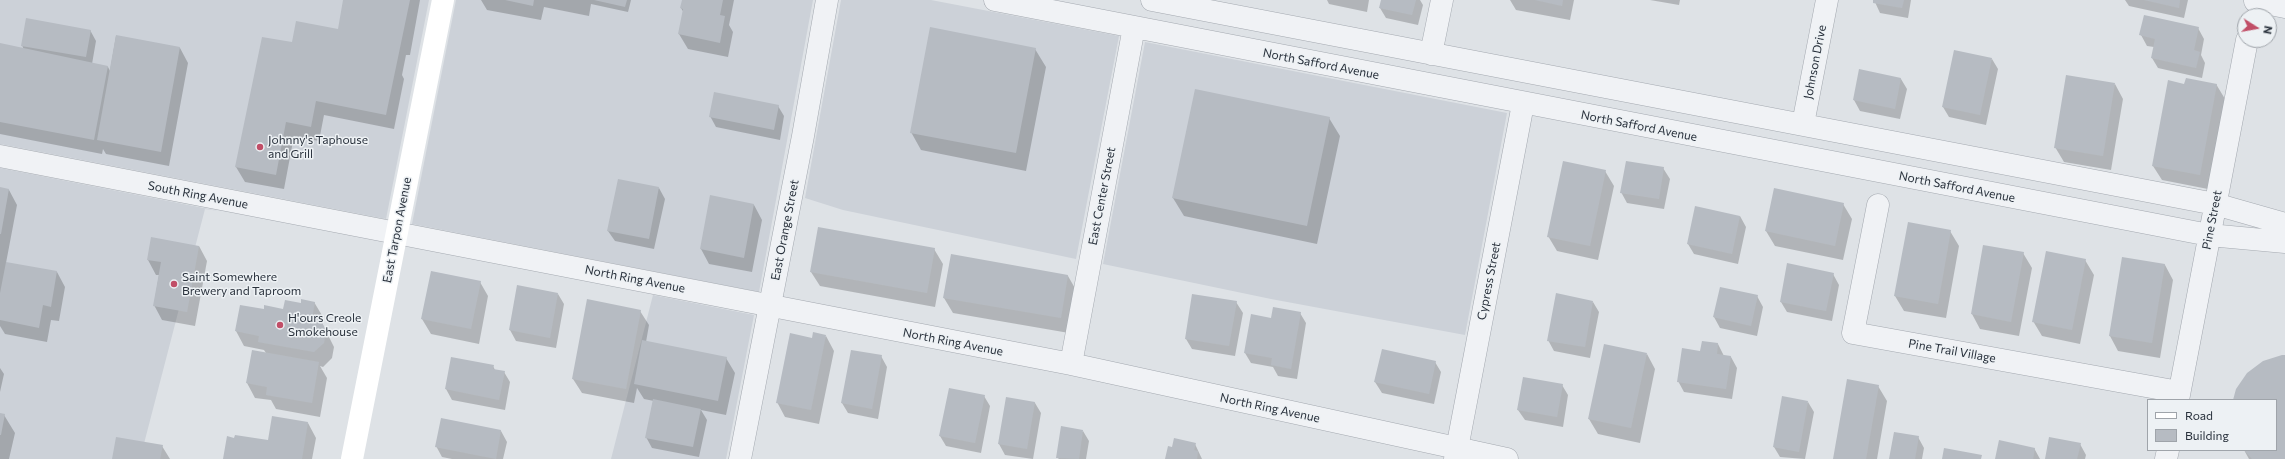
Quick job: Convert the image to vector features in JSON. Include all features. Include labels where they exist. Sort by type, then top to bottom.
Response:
[{"type":"main road","name":"East Tarpon Avenue","points":[[352,459],[442,0]]},
{"type":"street","name":"East Orange Street","points":[[740,459],[827,0]]},
{"type":"street","name":"North Safford Avenue","points":[[995,0],[1523,104],[2209,235],[2285,242]]},
{"type":"street","points":[[1152,0],[2215,204],[2285,224]]},
{"type":"street","points":[[1431,54],[1442,0]]},
{"type":"street","name":"Johnson Drive","points":[[1803,124],[1827,0]]},
{"type":"street","points":[[2254,6],[2285,7]]},
{"type":"street","name":"East Center Street","points":[[1071,364],[1134,27]]},
{"type":"street","name":"Pine Street","points":[[2178,396],[2245,48]]},
{"type":"street","name":"Cypress Street","points":[[1456,454],[1523,104]]},
{"type":"street","name":"South Ring Avenue","points":[[0,156],[397,233]]},
{"type":"street","name":"Pine Trail Village","points":[[1878,205],[1853,333],[2178,396]]},
{"type":"street","name":"North Ring Avenue","points":[[397,233],[1071,364],[1456,454],[1507,459]]},
{"type":"shaded area","points":[[0,0],[429,0],[386,219],[0,144]]},
{"type":"shaded area","points":[[456,0],[813,0],[759,292],[412,224]]},
{"type":"shaded area","points":[[841,0],[931,0],[1119,36],[1076,259],[843,210],[805,198]]},
{"type":"shaded area","points":[[1145,42],[1507,113],[1465,335],[1271,299],[1103,264]]},
{"type":"shaded area","points":[[0,168],[219,211],[205,209],[140,459],[0,459]]},
{"type":"shaded area","points":[[653,295],[754,315],[726,459],[611,459]]},
{"type":"building","points":[[343,0],[410,0],[386,115],[316,101],[311,127],[286,122],[276,175],[235,167],[262,37],[292,42],[296,21],[338,29]]},
{"type":"building","points":[[505,0],[534,0],[533,6]]},
{"type":"building","points":[[594,0],[627,0],[625,7]]},
{"type":"building","points":[[682,0],[723,0],[720,15],[725,16],[720,43],[678,34],[683,9],[680,8]]},
{"type":"building","points":[[1381,0],[1416,0],[1412,15],[1379,8]]},
{"type":"building","points":[[1535,0],[1563,0],[1562,6]]},
{"type":"building","points":[[1873,0],[1904,0],[1902,8],[1873,3]]},
{"type":"building","points":[[2144,0],[2180,0],[2179,8]]},
{"type":"building","points":[[2144,15],[2199,27],[2194,50],[2200,52],[2196,68],[2151,58],[2155,39],[2139,35]]},
{"type":"building","points":[[26,18],[91,30],[86,57],[21,46]]},
{"type":"building","points":[[930,27],[1036,48],[1016,153],[910,133]]},
{"type":"building","points":[[116,35],[180,47],[161,152],[97,140]]},
{"type":"building","points":[[0,43],[108,66],[94,140],[0,122]]},
{"type":"building","points":[[1954,50],[1992,58],[1980,115],[1942,107]]},
{"type":"building","points":[[1859,69],[1901,78],[1895,109],[1853,100]]},
{"type":"building","points":[[2066,75],[2115,83],[2103,156],[2054,148]]},
{"type":"building","points":[[2186,78],[2217,84],[2200,175],[2152,166],[2168,80],[2184,84]]},
{"type":"building","points":[[1195,89],[1330,117],[1307,226],[1172,198]]},
{"type":"building","points":[[714,92],[779,105],[774,130],[709,117]]},
{"type":"building","points":[[1563,161],[1606,170],[1590,246],[1547,237]]},
{"type":"building","points":[[1626,161],[1664,167],[1659,199],[1620,193]]},
{"type":"building","points":[[618,179],[659,187],[649,239],[607,231]]},
{"type":"building","points":[[0,187],[9,189],[1,234],[0,234]]},
{"type":"building","points":[[1774,188],[1844,203],[1835,246],[1765,231]]},
{"type":"building","points":[[710,195],[754,204],[744,258],[700,249]]},
{"type":"building","points":[[1695,206],[1740,216],[1732,254],[1687,244]]},
{"type":"building","points":[[1908,222],[1951,230],[1938,304],[1894,296]]},
{"type":"building","points":[[818,227],[935,248],[927,293],[810,272]]},
{"type":"building","name":"Saint Somewhere Brewery and Taproom","points":[[151,237],[199,246],[187,312],[153,306],[161,262],[147,260]]},
{"type":"building","points":[[1983,245],[2024,252],[2011,322],[1971,314]]},
{"type":"building","points":[[2046,251],[2086,259],[2072,330],[2032,322]]},
{"type":"building","points":[[951,254],[1068,275],[1061,318],[943,298]]},
{"type":"building","points":[[2122,257],[2165,264],[2152,343],[2109,336]]},
{"type":"building","points":[[6,262],[57,271],[51,307],[43,305],[39,328],[0,320],[0,293]]},
{"type":"building","points":[[1787,263],[1834,273],[1826,311],[1780,302]]},
{"type":"building","points":[[431,271],[481,281],[471,329],[421,319]]},
{"type":"building","points":[[517,285],[558,293],[550,338],[509,330]]},
{"type":"building","points":[[1720,287],[1758,295],[1751,326],[1713,317]]},
{"type":"building","points":[[1556,293],[1593,301],[1585,347],[1547,341]]},
{"type":"building","points":[[1192,294],[1237,301],[1229,346],[1185,339]]},
{"type":"building","name":"H'ours Creole Smokehouse","points":[[301,299],[315,302],[312,318],[321,320],[326,331],[324,343],[314,352],[258,342],[259,336],[235,331],[240,305],[264,309],[264,305],[283,309],[285,300],[301,303]]},
{"type":"building","points":[[587,299],[641,310],[626,389],[572,379]]},
{"type":"building","points":[[1273,307],[1301,312],[1291,369],[1271,365],[1272,358],[1244,353],[1251,314],[1271,318]]},
{"type":"building","points":[[813,332],[826,335],[811,410],[776,403],[790,333],[812,338]]},
{"type":"building","points":[[642,340],[727,357],[718,401],[634,384]]},
{"type":"building","points":[[1702,341],[1718,343],[1717,354],[1731,356],[1726,389],[1677,382],[1682,348],[1700,351]]},
{"type":"building","points":[[1604,344],[1647,353],[1631,428],[1588,419]]},
{"type":"building","points":[[1382,349],[1436,361],[1429,394],[1374,382]]},
{"type":"building","points":[[252,350],[319,362],[312,403],[266,395],[267,387],[246,383]]},
{"type":"building","points":[[851,350],[882,355],[872,409],[841,403]]},
{"type":"building","points":[[2285,355],[2285,459],[2252,459],[2245,451],[2277,451],[2277,399],[2233,399],[2236,389],[2247,373],[2263,361]]},
{"type":"building","points":[[451,357],[494,365],[493,369],[505,371],[499,400],[445,389]]},
{"type":"building","points":[[1523,377],[1563,384],[1557,417],[1517,410]]},
{"type":"building","points":[[1847,379],[1879,385],[1866,459],[1833,459]]},
{"type":"building","points":[[949,388],[985,395],[975,443],[939,436]]},
{"type":"building","points":[[1782,396],[1808,401],[1799,452],[1773,447]]},
{"type":"building","points":[[1006,397],[1035,402],[1027,449],[998,444]]},
{"type":"building","points":[[653,399],[701,409],[693,447],[645,438]]},
{"type":"building","points":[[0,413],[5,414],[1,435],[0,435]]},
{"type":"building","points":[[272,416],[308,422],[302,459],[223,459],[227,436],[234,438],[235,435],[268,440]]},
{"type":"building","points":[[441,418],[501,430],[496,459],[435,447]]},
{"type":"building","points":[[1061,426],[1083,430],[1079,459],[1056,458]]},
{"type":"building","points":[[1894,432],[1919,436],[1915,459],[1889,459]]},
{"type":"building","points":[[116,437],[163,445],[160,459],[112,459]]},
{"type":"building","points":[[2049,437],[2081,443],[2077,459],[2045,459]]},
{"type":"building","points":[[1174,438],[1196,443],[1194,450],[1198,451],[1197,459],[1165,459],[1168,446],[1172,447]]},
{"type":"building","points":[[1999,440],[2035,448],[2033,459],[1995,459]]},
{"type":"building","points":[[1944,448],[1982,455],[1981,459],[1942,459]]},
{"type":"place","name":"Johnny's Taphouse and Grill","points":[[260,147]]},
{"type":"place","name":"Saint Somewhere Brewery and Taproom","points":[[174,284]]},
{"type":"place","name":"H'ours Creole Smokehouse","points":[[280,325]]}]
